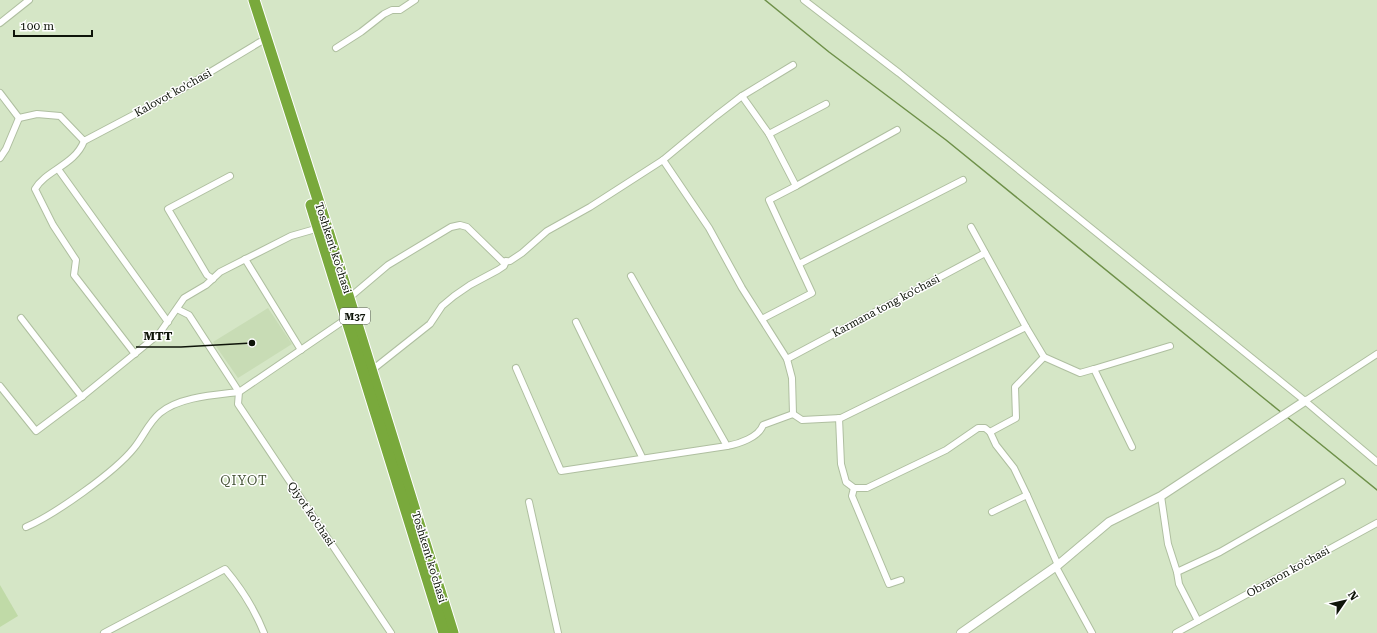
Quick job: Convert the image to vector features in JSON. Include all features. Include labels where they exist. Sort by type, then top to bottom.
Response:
[{"type":"highway","name":"Toshkent ko'chasi","points":[[247,0],[444,633]]},
{"type":"highway","name":"Toshkent ko'chasi","points":[[254,0],[372,370],[453,633]]},
{"type":"street","points":[[0,23],[29,0]]},
{"type":"street","points":[[336,48],[361,32],[384,14],[392,10],[400,10],[415,0]]},
{"type":"street","points":[[804,0],[899,73],[1377,462]]},
{"type":"street","name":"Kalovot ko'chasi","points":[[135,354],[74,275],[76,260],[53,225],[35,189],[38,184],[58,170],[81,149],[84,141],[177,92],[260,42]]},
{"type":"street","points":[[349,298],[388,265],[451,227],[460,225],[467,227],[503,262],[522,253],[547,231],[590,207],[663,160],[742,96],[793,65]]},
{"type":"street","points":[[0,93],[19,118]]},
{"type":"street","points":[[742,96],[769,134],[796,186]]},
{"type":"street","points":[[769,134],[826,104]]},
{"type":"street","points":[[19,118],[37,114],[60,116],[84,141]]},
{"type":"street","points":[[0,158],[6,149],[19,118]]},
{"type":"street","points":[[762,319],[812,293],[769,200],[897,130]]},
{"type":"street","points":[[663,160],[704,222],[742,288],[787,359],[792,378],[793,414]]},
{"type":"street","points":[[58,170],[168,322]]},
{"type":"street","points":[[213,279],[207,275],[168,209],[230,176]]},
{"type":"street","points":[[799,264],[963,180]]},
{"type":"street","points":[[971,227],[1044,358],[1080,374],[1170,346]]},
{"type":"street","points":[[0,386],[36,431],[82,397],[159,334],[184,298],[213,279],[220,272],[292,236],[319,228]]},
{"type":"street","name":"Karmana tong ko'chasi","points":[[787,359],[985,253]]},
{"type":"street","points":[[245,259],[301,350]]},
{"type":"street","points":[[372,370],[430,324],[442,306],[454,296],[470,285],[504,266],[506,261]]},
{"type":"street","points":[[631,276],[727,446]]},
{"type":"street","points":[[177,309],[189,315],[239,392]]},
{"type":"street","points":[[21,318],[82,397]]},
{"type":"street","points":[[26,527],[37,522],[99,480],[134,449],[160,413],[186,399],[239,392],[346,319]]},
{"type":"street","points":[[576,322],[642,458]]},
{"type":"street","points":[[793,414],[802,420],[839,418],[1026,327]]},
{"type":"street","points":[[961,633],[1057,566],[1109,522],[1161,496],[1377,354]]},
{"type":"street","points":[[990,432],[1016,418],[1015,387],[1044,358]]},
{"type":"street","points":[[516,368],[562,471],[734,445],[762,430],[764,425],[793,414]]},
{"type":"street","points":[[1094,369],[1132,447]]},
{"type":"street","name":"Qiyot ko'chasi","points":[[239,392],[238,404],[391,633]]},
{"type":"street","points":[[839,418],[841,464],[846,482],[854,488],[867,488],[946,450],[978,428],[985,428],[990,432],[996,446],[1014,468],[1057,566],[1092,633]]},
{"type":"street","points":[[1177,572],[1220,552],[1342,482]]},
{"type":"street","points":[[854,488],[852,496],[889,584],[901,580]]},
{"type":"street","points":[[992,512],[1027,495]]},
{"type":"street","points":[[1161,496],[1168,544],[1177,572],[1179,584],[1198,621]]},
{"type":"street","points":[[529,502],[558,633]]},
{"type":"street","name":"Obranon ko'chasi","points":[[1176,633],[1377,523]]},
{"type":"street","points":[[104,633],[225,569],[244,595],[264,633]]},
{"type":"shaded area","points":[[268,308],[292,344],[238,378],[213,342]]},
{"type":"shaded area","points":[[0,585],[18,616],[0,627]]},
{"type":"waterway","points":[[765,0],[829,52],[946,140],[1282,413]]},
{"type":"waterway","points":[[1287,417],[1377,490]]},
{"type":"place","name":"MTT","points":[[252,343]]},
{"type":"district","name":"QIYOT","points":[[244,480]]}]
